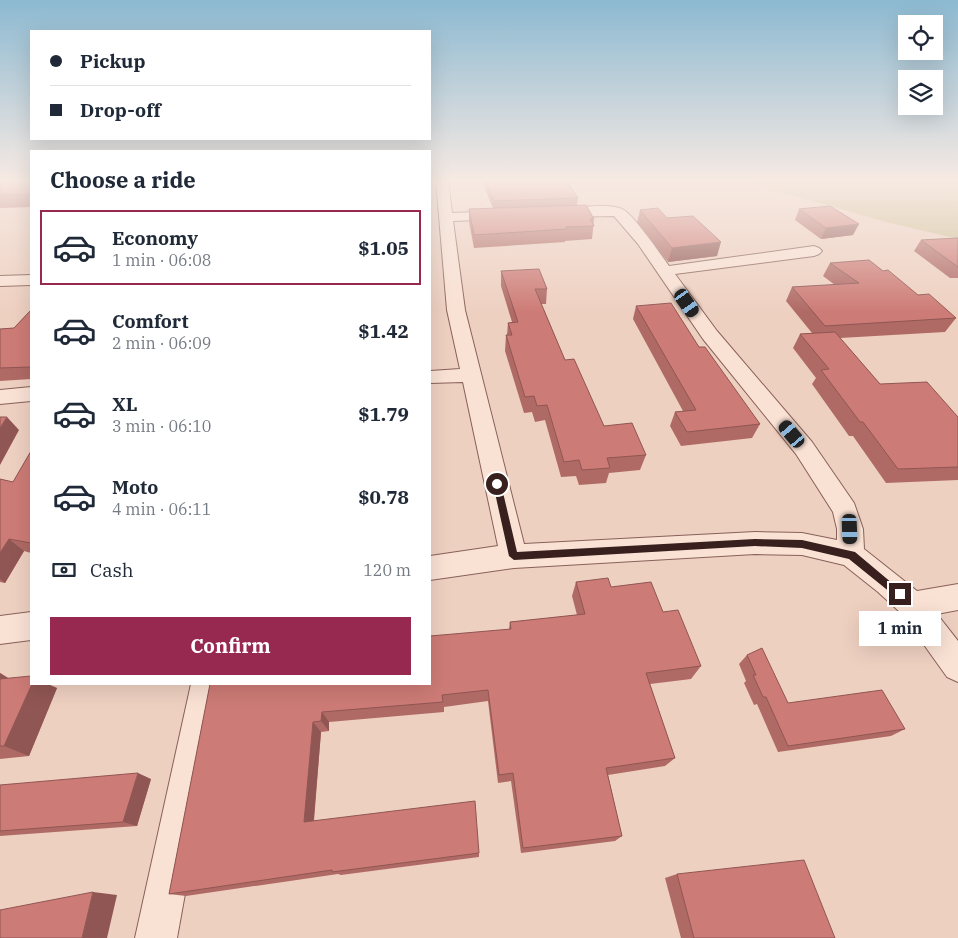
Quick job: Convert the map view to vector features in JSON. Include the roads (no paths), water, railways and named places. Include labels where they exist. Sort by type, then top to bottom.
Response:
[{"type":"street","points":[[444,225],[456,310],[514,556]]},
{"type":"street","points":[[629,225],[643,241],[710,335],[804,448],[845,510],[850,529],[851,555]]},
{"type":"street","points":[[664,271],[814,251]]},
{"type":"street","points":[[0,281],[30,280]]},
{"type":"street","points":[[431,377],[471,375]]},
{"type":"street","points":[[0,397],[30,394]]},
{"type":"street","points":[[431,568],[514,556],[755,543],[802,544],[851,555],[888,583],[912,605],[958,666]]},
{"type":"street","points":[[912,605],[958,598]]},
{"type":"street","points":[[0,630],[30,626]]},
{"type":"street","points":[[156,938],[207,685]]}]
